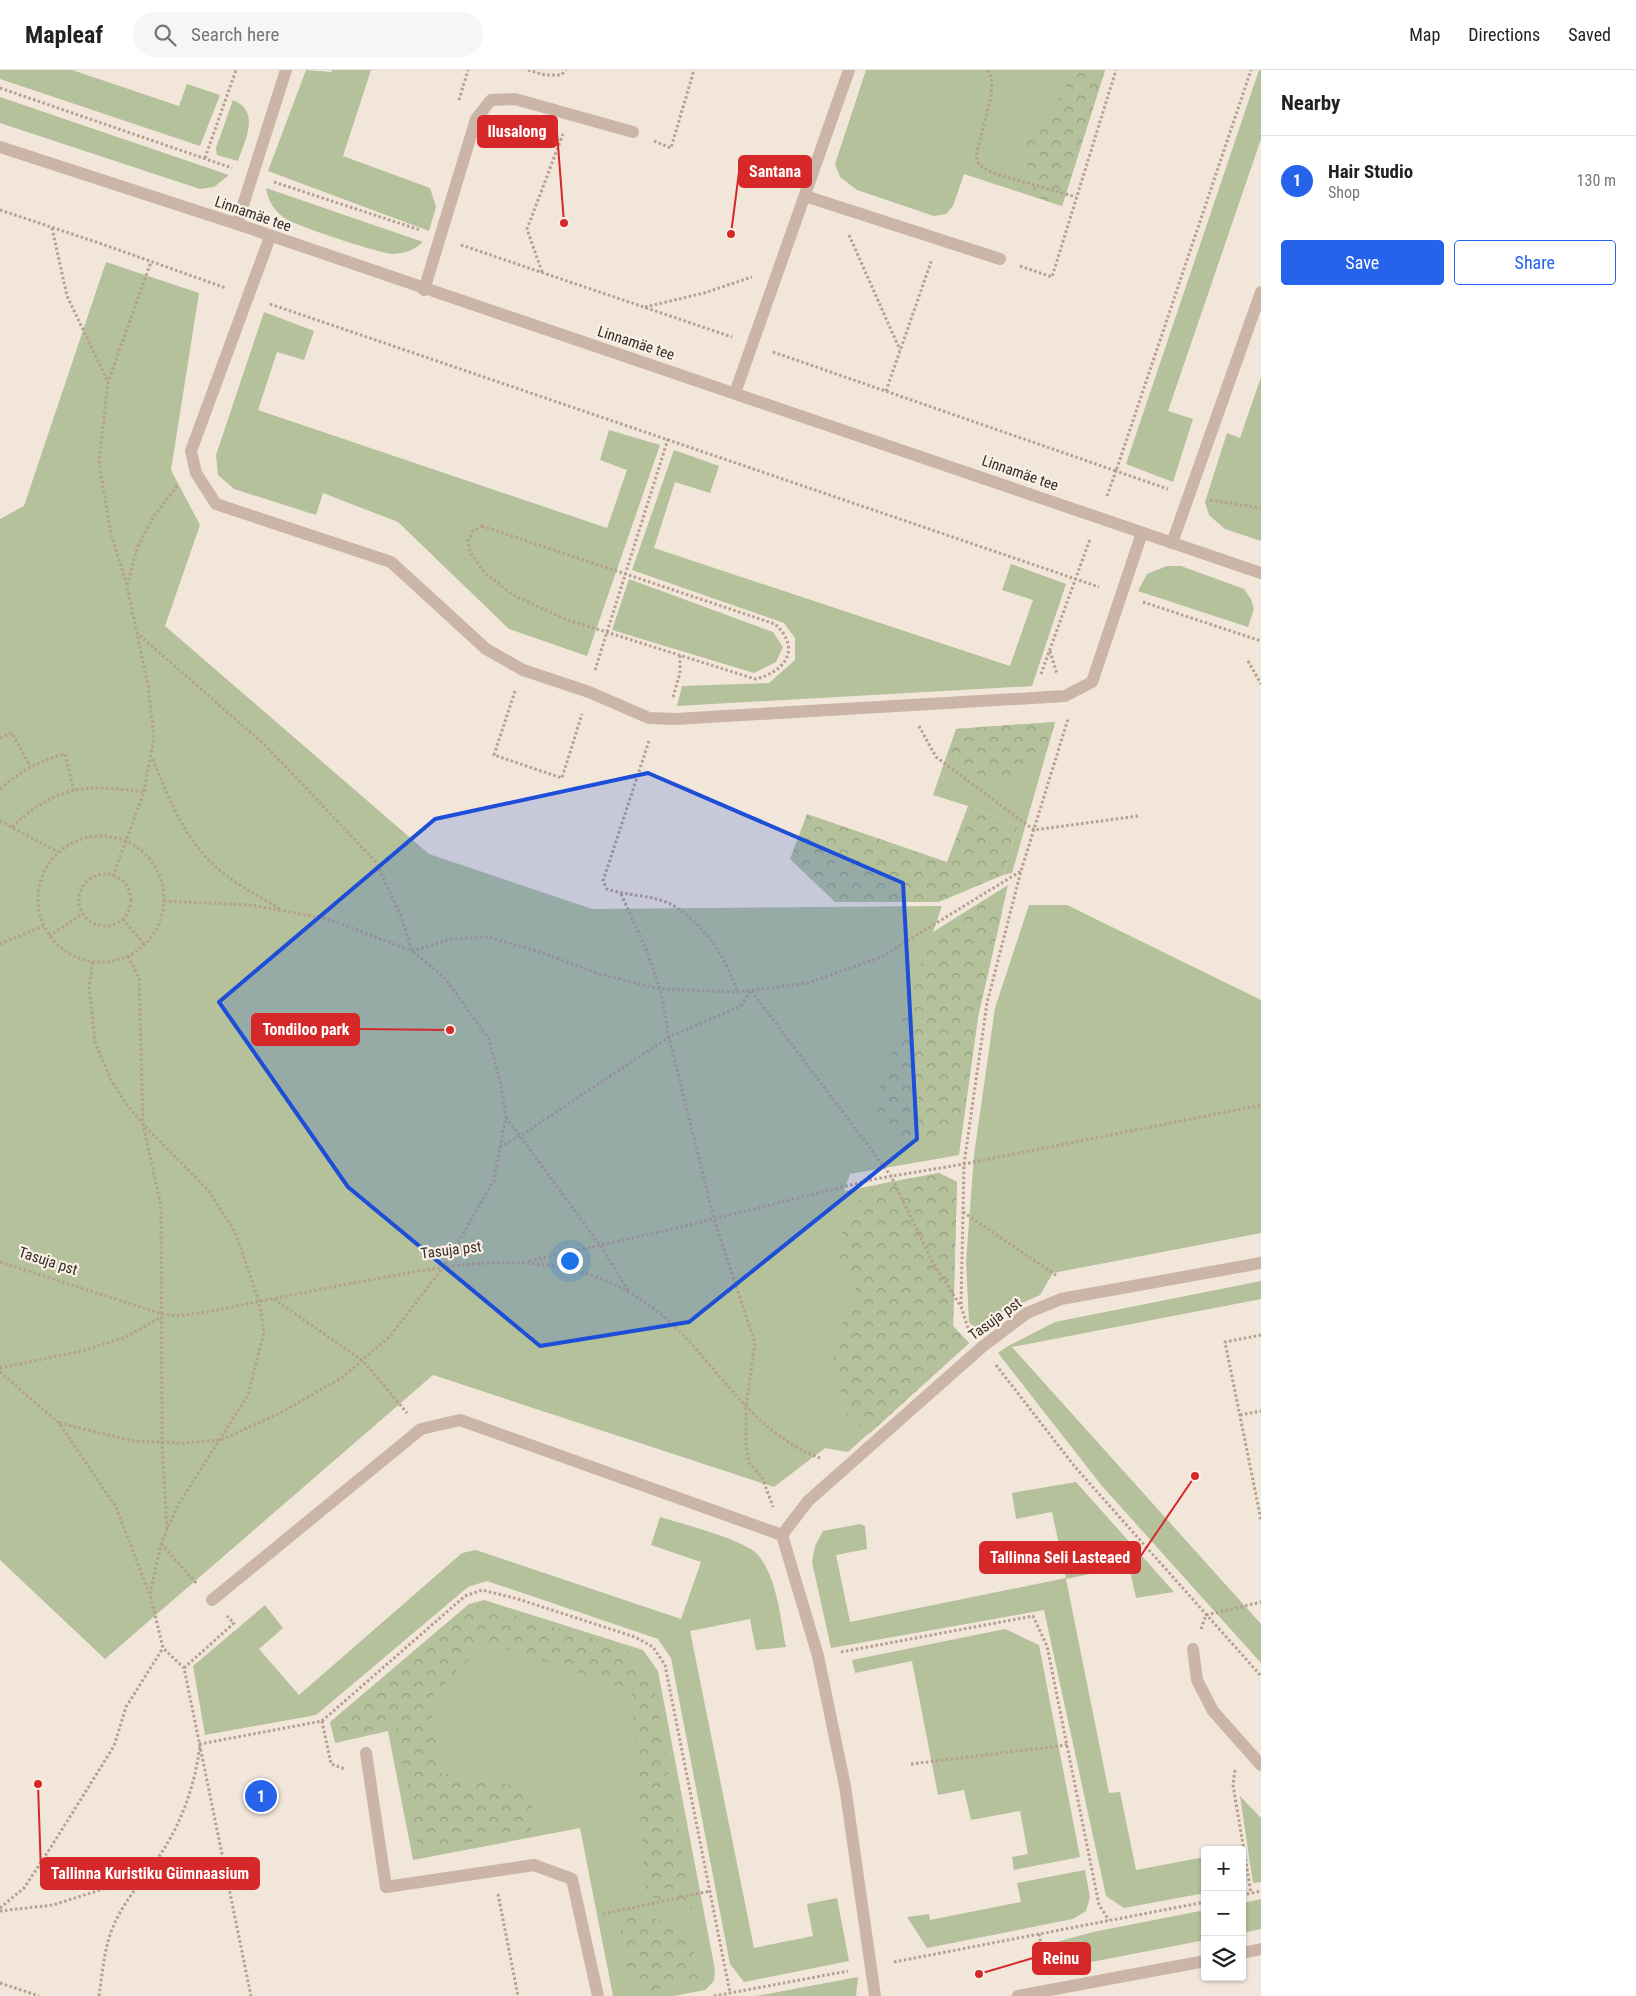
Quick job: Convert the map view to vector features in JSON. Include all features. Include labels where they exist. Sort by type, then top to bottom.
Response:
[{"type":"street","points":[[237,224],[286,70]]},
{"type":"street","points":[[736,393],[751,344],[849,70]]},
{"type":"street","points":[[424,290],[476,119],[491,100],[515,99],[633,132]]},
{"type":"street","name":"Linnamäe tee","points":[[0,146],[237,224],[424,290],[736,393],[1261,573]]},
{"type":"street","points":[[805,196],[1000,259]]},
{"type":"street","points":[[270,237],[191,451],[196,473],[216,504],[391,562],[486,650],[522,670],[589,692],[649,718],[675,719],[1064,696],[1092,682],[1142,532]]},
{"type":"street","points":[[1172,543],[1261,292]]},
{"type":"street","name":"Tasuja pst","points":[[782,1534],[808,1502],[982,1347],[1027,1313],[1061,1299],[1261,1263]]},
{"type":"street","points":[[212,1600],[421,1429],[460,1420],[782,1534],[818,1656],[845,1786],[875,1996]]},
{"type":"street","points":[[1193,1649],[1197,1680],[1213,1711],[1261,1765]]},
{"type":"street","points":[[366,1753],[386,1887],[534,1865],[572,1879],[598,1996]]},
{"type":"street","points":[[1246,1952],[1261,1949]]},
{"type":"street","points":[[1018,1996],[1201,1962]]},
{"type":"path","points":[[205,158],[236,70]]},
{"type":"path","points":[[528,70],[545,75],[561,75],[566,70]]},
{"type":"path","points":[[633,132],[671,148],[694,71],[687,70]]},
{"type":"path","points":[[988,70],[992,79],[991,97],[976,154],[979,165],[993,173],[1076,197]]},
{"type":"path","points":[[1000,259],[1052,277],[1116,70]]},
{"type":"path","points":[[1033,699],[1116,472],[1251,70]]},
{"type":"path","points":[[0,88],[542,272],[1188,496],[1261,508]]},
{"type":"path","points":[[542,272],[527,228],[571,114]]},
{"type":"path","points":[[838,207],[900,351]]},
{"type":"path","points":[[0,210],[1261,641]]},
{"type":"path","points":[[52,228],[67,296],[108,382]]},
{"type":"path","points":[[886,391],[939,240]]},
{"type":"path","points":[[113,876],[144,792],[152,757],[154,736],[148,685],[127,586],[111,534],[99,462],[108,382],[151,262]]},
{"type":"path","points":[[645,308],[704,293],[779,268]]},
{"type":"path","points":[[522,670],[494,755],[562,778],[606,632],[668,439]]},
{"type":"path","points":[[127,586],[137,548],[154,516],[181,481],[196,473]]},
{"type":"path","points":[[482,526],[774,624],[789,642],[789,653],[783,664],[769,676],[754,679],[606,632],[565,619],[513,595],[485,573],[470,552],[468,542],[473,530],[482,526]]},
{"type":"path","points":[[137,634],[267,747],[375,862],[401,916],[412,951]]},
{"type":"path","points":[[1050,651],[1069,716],[1021,871],[986,1003],[964,1164],[961,1306],[965,1322],[973,1338],[982,1347],[1075,1468],[1261,1676]]},
{"type":"path","points":[[680,655],[680,673],[671,701],[656,718],[603,881],[607,889],[621,894],[664,901],[683,912],[714,944],[733,975],[737,992]]},
{"type":"path","points":[[1248,661],[1261,684]]},
{"type":"path","points":[[907,706],[936,756],[1034,830],[1138,816]]},
{"type":"path","points":[[0,738],[12,733],[30,766]]},
{"type":"path","points":[[0,789],[30,766],[65,754],[74,790]]},
{"type":"path","points":[[152,757],[168,799],[189,837],[216,868],[283,910]]},
{"type":"path","points":[[12,828],[26,814],[49,799],[74,790],[108,787],[144,792]]},
{"type":"path","points":[[0,821],[58,852]]},
{"type":"path","points":[[109,836],[127,842],[141,850],[153,863],[160,878],[164,901],[156,930],[145,945],[128,956],[107,962],[93,962],[76,958],[61,948],[49,936],[43,926],[38,907],[38,886],[46,868],[58,852],[74,842],[91,837],[109,836]]},
{"type":"path","points":[[412,951],[452,939],[488,937],[543,953],[599,974],[660,989],[737,992],[808,983],[881,957],[1021,871]]},
{"type":"path","points":[[103,874],[113,876],[119,878],[130,892],[130,909],[123,919],[112,926],[103,927],[95,925],[82,914],[79,896],[87,881],[103,874]]},
{"type":"path","points":[[621,894],[646,949],[660,989],[669,1037],[714,1219],[755,1342],[746,1406],[748,1463],[762,1477],[782,1534]]},
{"type":"path","points":[[58,1423],[134,1441],[162,1443],[221,1440],[282,1412],[343,1377],[390,1336],[445,1266],[494,1180],[506,1116],[500,1082],[489,1039],[444,977],[412,951],[331,920],[252,905],[164,901]]},
{"type":"path","points":[[49,936],[82,914]]},
{"type":"path","points":[[123,919],[145,945]]},
{"type":"path","points":[[0,944],[43,926]]},
{"type":"path","points":[[128,956],[139,978],[143,1124],[161,1206],[162,1443],[167,1532]]},
{"type":"path","points":[[93,962],[89,986],[95,1042],[112,1080],[127,1104],[143,1124],[208,1190],[235,1232],[259,1301],[264,1332],[258,1364],[248,1395],[178,1505],[161,1544],[150,1594]]},
{"type":"path","points":[[500,1147],[520,1136],[669,1037],[741,1006],[751,990]]},
{"type":"path","points":[[751,990],[891,1176],[932,1261],[961,1306]]},
{"type":"path","points":[[526,1262],[891,1176],[964,1164],[1261,1105]]},
{"type":"path","points":[[506,1116],[600,1245],[629,1293]]},
{"type":"path","points":[[963,1212],[1086,1295]]},
{"type":"path","name":"Tasuja pst","points":[[0,1262],[162,1316],[207,1312],[445,1266],[526,1262],[568,1267],[615,1284],[651,1305],[691,1342],[766,1427],[804,1452],[846,1468]]},
{"type":"path","points":[[274,1299],[362,1360],[421,1429]]},
{"type":"path","points":[[0,1370],[82,1351],[117,1340],[162,1316]]},
{"type":"path","points":[[1261,1335],[1225,1342],[1261,1520]]},
{"type":"path","points":[[0,1370],[58,1423],[116,1507],[150,1594],[163,1648],[184,1668],[251,1996]]},
{"type":"path","points":[[1240,1415],[1261,1410]]},
{"type":"path","points":[[200,1744],[322,1721],[465,1596],[482,1590],[518,1599],[635,1637],[653,1647],[665,1665],[730,1993]]},
{"type":"path","points":[[1206,1615],[1261,1602]]},
{"type":"path","points":[[1193,1649],[1206,1615]]},
{"type":"path","points":[[818,1656],[1033,1616],[1047,1646],[1100,1905],[1109,1920]]},
{"type":"path","points":[[0,1909],[24,1888],[51,1847],[114,1746],[126,1707],[163,1648]]},
{"type":"path","points":[[322,1721],[331,1764],[370,1778]]},
{"type":"path","points":[[1239,1740],[1233,1785],[1251,1893]]},
{"type":"path","points":[[98,1996],[111,1932],[125,1905],[163,1851],[180,1817],[197,1771],[200,1744]]},
{"type":"path","points":[[911,1764],[1067,1745]]},
{"type":"path","points":[[493,1872],[518,1996]]},
{"type":"path","points":[[0,1909],[53,1905],[144,1876]]},
{"type":"path","points":[[581,1918],[710,1891]]},
{"type":"path","points":[[1246,1894],[1261,1891]]},
{"type":"path","points":[[714,1996],[1201,1903]]},
{"type":"path","points":[[0,1982],[39,1996]]},
{"type":"highlighted area","points":[[648,773],[903,883],[917,1139],[689,1322],[540,1346],[348,1187],[219,1002],[435,819]]},
{"type":"green space","points":[[0,70],[72,70],[179,106],[187,84],[220,95],[200,146],[0,79]]},
{"type":"green space","points":[[306,70],[331,72],[332,70],[371,70],[343,156],[430,188],[436,207],[429,231],[268,171]]},
{"type":"green space","points":[[866,70],[1105,70],[1062,206],[964,174],[953,206],[946,214],[934,216],[857,190],[840,177],[835,164]]},
{"type":"green space","points":[[1071,70],[1105,70],[1062,206],[1036,197],[1023,148],[1065,90]]},
{"type":"green space","points":[[1259,70],[1261,70],[1261,139],[1168,411],[1193,419],[1173,482],[1126,464]]},
{"type":"green space","points":[[0,97],[229,175],[214,187],[200,189],[0,123]]},
{"type":"green space","points":[[233,100],[242,105],[247,111],[249,119],[247,135],[238,161],[217,155],[216,148]]},
{"type":"green space","points":[[266,188],[423,242],[409,251],[392,254],[321,233],[286,219],[278,213],[268,197]]},
{"type":"green space","points":[[106,262],[199,293],[171,470],[200,525],[165,626],[429,854],[592,909],[942,906],[933,932],[1008,885],[978,1017],[959,1155],[850,1174],[844,1191],[939,1173],[957,1182],[953,1326],[969,1343],[848,1452],[825,1448],[774,1487],[433,1375],[105,1659],[0,1560],[0,519],[24,506]]},
{"type":"green space","points":[[264,312],[314,331],[304,360],[277,352],[258,410],[607,528],[627,470],[600,460],[609,430],[660,445],[587,656],[509,629],[398,522],[323,493],[316,515],[234,489],[218,475],[216,455]]},
{"type":"green space","points":[[1261,377],[1261,541],[1225,529],[1209,515],[1205,502],[1227,433],[1240,438]]},
{"type":"green space","points":[[674,450],[719,466],[710,493],[675,482],[654,548],[1010,666],[1033,600],[1002,590],[1011,564],[1066,584],[1032,686],[677,706],[682,686],[769,683],[795,660],[795,638],[784,623],[632,570]]},
{"type":"green space","points":[[1167,566],[1181,566],[1244,589],[1251,599],[1254,609],[1248,627],[1138,591],[1147,574]]},
{"type":"green space","points":[[629,579],[773,632],[783,647],[776,662],[754,673],[612,630]]},
{"type":"green space","points":[[1055,722],[1012,873],[1003,875],[1018,826],[968,806],[933,795],[956,729]]},
{"type":"green space","points":[[1055,722],[1046,753],[1029,758],[1005,781],[979,775],[952,753],[956,729]]},
{"type":"green space","points":[[968,806],[1018,826],[1003,875],[939,902],[835,902],[790,859],[807,814],[947,862]]},
{"type":"green space","points":[[983,901],[1002,912],[978,1017],[962,1129],[912,1143],[872,1111],[927,948]]},
{"type":"green space","points":[[1029,905],[1067,905],[1261,1000],[1261,1233],[1053,1273],[1040,1295],[1002,1312],[980,1333],[969,1322],[966,1262],[974,1155],[995,1008]]},
{"type":"green space","points":[[939,1173],[957,1182],[953,1326],[969,1343],[869,1434],[847,1415],[832,1352],[856,1287],[834,1258],[852,1204],[880,1184]]},
{"type":"green space","points":[[1261,1281],[1261,1299],[1012,1347],[1261,1624],[1261,1663],[1102,1486],[998,1353],[1055,1322]]},
{"type":"green space","points":[[1076,1482],[1174,1592],[1136,1598],[1129,1566],[1066,1579],[1109,1793],[1120,1792],[1136,1870],[1201,1858],[1201,1894],[1124,1908],[1106,1896],[1044,1610],[831,1648],[812,1562],[815,1546],[823,1531],[860,1524],[865,1526],[867,1549],[836,1555],[850,1622],[1066,1578],[1052,1512],[1016,1519],[1012,1493]]},
{"type":"green space","points":[[660,1517],[728,1538],[752,1550],[759,1556],[765,1566],[777,1600],[786,1647],[756,1650],[750,1619],[690,1631],[754,1948],[813,1936],[807,1904],[837,1898],[849,1961],[744,1982],[730,1964],[671,1658],[658,1639],[487,1581],[468,1587],[316,1715],[205,1735],[193,1666],[265,1605],[283,1628],[259,1649],[299,1695],[462,1553],[476,1550],[681,1619],[701,1562],[651,1545]]},
{"type":"green space","points":[[484,1600],[643,1650],[658,1671],[715,1970],[714,1981],[705,1990],[674,1996],[613,1996],[580,1828],[413,1860],[388,1731],[335,1743],[330,1722],[469,1604]]},
{"type":"green space","points":[[479,1605],[623,1647],[652,1675],[692,1910],[646,1895],[631,1690],[486,1642],[430,1698],[441,1773],[533,1789],[531,1832],[419,1850],[396,1725],[344,1735],[338,1722]]},
{"type":"green space","points":[[1005,1629],[1039,1645],[1080,1857],[1014,1870],[1012,1857],[1028,1854],[1020,1811],[971,1820],[964,1790],[938,1795],[912,1661],[855,1673],[852,1660]]},
{"type":"green space","points":[[1240,1796],[1261,1818],[1261,1882],[1253,1883]]},
{"type":"green space","points":[[1085,1870],[1090,1897],[1086,1911],[1073,1919],[927,1948],[907,1917],[929,1914],[930,1920],[1021,1902],[1017,1883]]},
{"type":"green space","points":[[1261,1899],[1261,1929],[1246,1932],[1246,1902]]},
{"type":"green space","points":[[634,1910],[689,1934],[700,1978],[639,1995],[616,1938]]},
{"type":"green space","points":[[1201,1911],[1201,1941],[1055,1969],[1049,1944],[1093,1932]]},
{"type":"green space","points":[[858,1977],[856,1996],[756,1996]]},
{"type":"place","name":"Ilusalong","points":[[564,223]]},
{"type":"place","name":"Santana","points":[[731,234]]},
{"type":"place","name":"Tondiloo park","points":[[450,1030]]},
{"type":"place","name":"Tallinna Seli Lasteaed","points":[[1195,1476]]},
{"type":"place","name":"Tallinna Kuristiku Gümnaasium","points":[[38,1784]]},
{"type":"place","name":"Hair Studio","points":[[261,1796]]},
{"type":"place","name":"Reinu","points":[[979,1974]]}]
